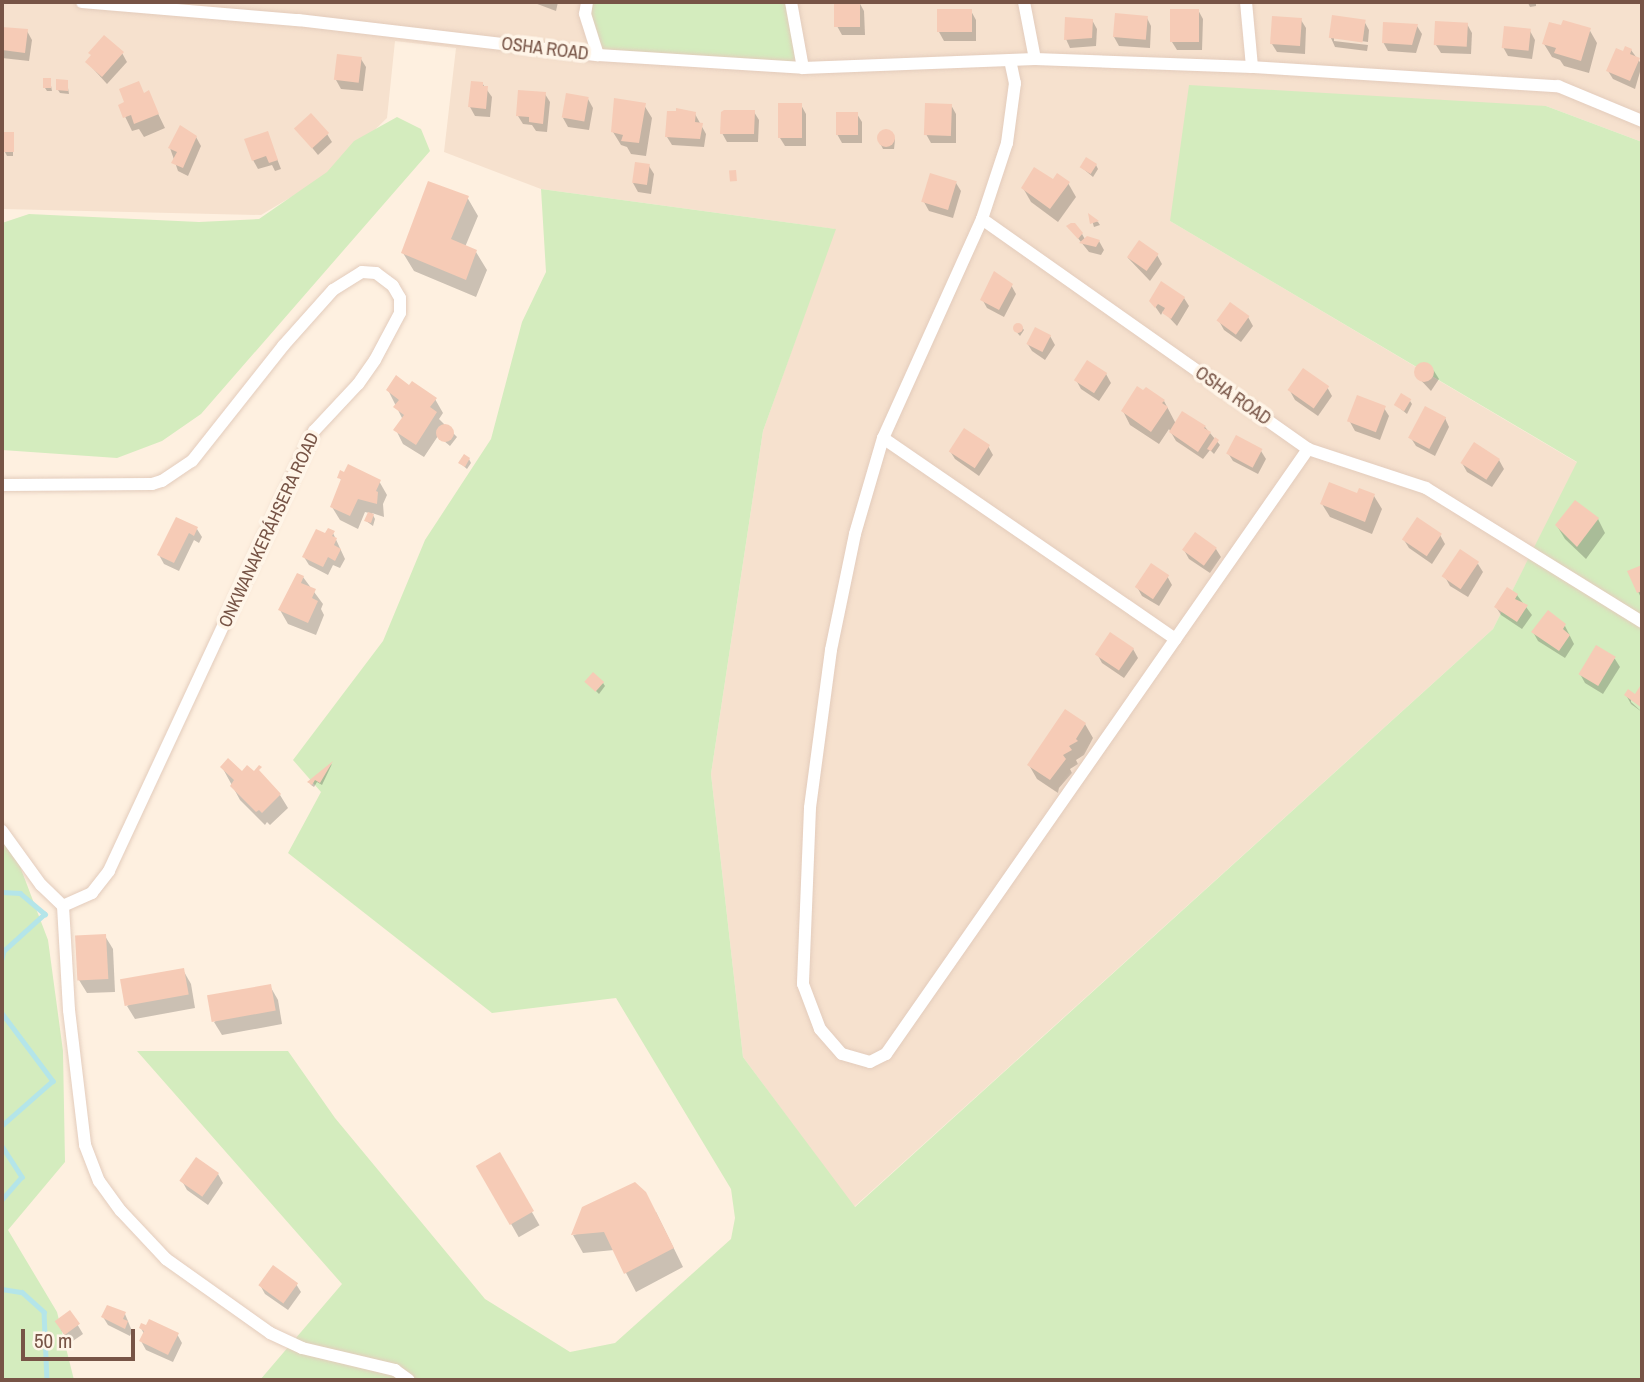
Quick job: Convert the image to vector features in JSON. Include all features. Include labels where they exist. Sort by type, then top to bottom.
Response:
[{"type":"street","name":"OSHA ROAD","points":[[82,2],[298,20],[598,55],[803,68],[1035,59],[1252,67],[1558,86],[1642,121]]},
{"type":"street","points":[[587,2],[585,14],[598,55]]},
{"type":"street","points":[[791,2],[803,68]]},
{"type":"street","points":[[1024,2],[1035,59]]},
{"type":"street","points":[[1246,2],[1252,67]]},
{"type":"street","points":[[1010,60],[1015,83],[1007,143],[982,219],[883,438],[855,534],[831,650],[810,807],[803,984],[820,1028],[842,1054],[870,1062],[886,1054],[1308,449]]},
{"type":"street","name":"OSHA ROAD","points":[[982,219],[1308,449],[1426,488],[1642,622]]},
{"type":"street","name":"ONKWANAKERÁHSERA ROAD","points":[[2,485],[152,484],[162,481],[192,461],[283,346],[333,290],[362,272],[376,273],[393,286],[400,298],[400,313],[375,360],[358,384],[314,431],[109,872],[92,893],[63,906]]},
{"type":"street","points":[[883,438],[1176,639]]},
{"type":"street","points":[[2,831],[41,885],[63,906],[69,1010],[85,1145],[99,1181],[121,1211],[166,1259],[270,1333],[302,1348],[395,1370],[410,1380]]},
{"type":"shaded area","points":[[2,2],[1642,2],[1642,142],[1546,106],[1170,221],[1578,463],[1493,629],[854,1207],[743,1057],[711,774],[763,431],[835,229],[541,189],[444,152],[456,48],[395,41],[387,118],[328,175],[261,215],[2,209]]},
{"type":"green space","points":[[587,2],[791,2],[803,68],[598,55]]},
{"type":"green space","points":[[1189,85],[1546,106],[1642,142],[1642,1380],[260,1380],[342,1284],[137,1051],[288,1051],[335,1118],[485,1299],[570,1352],[615,1343],[731,1239],[735,1218],[731,1189],[616,998],[492,1013],[288,853],[321,792],[293,760],[383,641],[425,540],[491,439],[522,322],[546,272],[541,189],[836,229],[763,431],[711,774],[743,1057],[855,1207],[1493,629],[1577,462],[1170,221]]},
{"type":"green space","points":[[397,117],[421,129],[430,151],[201,414],[162,441],[117,458],[2,450],[2,223],[29,214],[199,222],[259,219],[327,172],[354,141]]},
{"type":"green space","points":[[2,819],[48,940],[63,1051],[65,1162],[8,1230],[57,1312],[74,1380],[2,1380]]},
{"type":"building","points":[[834,2],[860,2],[860,27],[834,27]]},
{"type":"building","points":[[937,9],[972,9],[972,32],[937,32]]},
{"type":"building","points":[[1170,9],[1199,9],[1199,42],[1170,42]]},
{"type":"building","points":[[1115,13],[1148,16],[1146,40],[1113,37]]},
{"type":"building","points":[[1332,15],[1366,20],[1362,43],[1329,38]]},
{"type":"building","points":[[1272,16],[1302,18],[1300,46],[1270,44]]},
{"type":"building","points":[[1065,17],[1093,19],[1092,38],[1064,40]]},
{"type":"building","points":[[1563,20],[1591,28],[1581,61],[1554,53],[1556,48],[1542,44],[1549,22],[1561,25]]},
{"type":"building","points":[[1435,21],[1468,23],[1467,47],[1434,45]]},
{"type":"building","points":[[1383,22],[1418,24],[1412,45],[1382,43]]},
{"type":"building","points":[[1504,26],[1531,29],[1529,51],[1502,48]]},
{"type":"building","points":[[2,27],[28,29],[25,53],[2,50]]},
{"type":"building","points":[[104,35],[124,52],[102,77],[85,62],[91,55],[88,53]]},
{"type":"building","points":[[1625,46],[1632,49],[1630,54],[1640,58],[1630,81],[1606,71],[1616,48],[1623,51]]},
{"type":"building","points":[[337,54],[362,57],[359,83],[334,80]]},
{"type":"building","points":[[43,78],[51,78],[51,88],[43,88]]},
{"type":"building","points":[[56,79],[68,80],[68,91],[56,90]]},
{"type":"building","points":[[139,81],[144,93],[149,90],[159,114],[134,124],[131,115],[123,118],[118,105],[124,102],[119,89]]},
{"type":"building","points":[[471,81],[483,82],[483,86],[488,86],[486,109],[468,107]]},
{"type":"building","points":[[518,90],[546,92],[543,124],[529,122],[529,117],[516,116]]},
{"type":"building","points":[[566,93],[589,97],[584,122],[562,118]]},
{"type":"building","points":[[614,98],[646,103],[639,143],[621,141],[623,135],[611,132]]},
{"type":"building","points":[[778,103],[802,103],[802,138],[778,138]]},
{"type":"building","points":[[925,103],[952,104],[951,136],[924,135]]},
{"type":"building","points":[[676,108],[696,112],[695,122],[703,123],[700,139],[665,137],[667,111],[676,111]]},
{"type":"building","points":[[755,110],[754,134],[720,134],[721,112]]},
{"type":"building","points":[[836,112],[858,112],[858,135],[836,135]]},
{"type":"building","points":[[311,113],[329,133],[312,148],[294,128]]},
{"type":"building","points":[[180,125],[197,136],[183,168],[171,163],[177,152],[168,148]]},
{"type":"building","points":[[886,129],[892,132],[895,138],[892,144],[886,147],[880,144],[877,138],[880,132]]},
{"type":"building","points":[[268,131],[278,160],[269,163],[266,156],[252,161],[244,139]]},
{"type":"building","points":[[4,132],[14,132],[14,152],[4,152]]},
{"type":"building","points":[[1086,157],[1097,164],[1091,174],[1080,167]]},
{"type":"building","points":[[635,162],[650,164],[647,185],[632,183]]},
{"type":"building","points":[[1034,167],[1053,179],[1057,173],[1070,182],[1050,209],[1021,188]]},
{"type":"building","points":[[736,170],[737,181],[730,182],[729,171]]},
{"type":"building","points":[[930,173],[957,181],[948,210],[921,202]]},
{"type":"building","points":[[428,181],[469,196],[451,239],[477,250],[466,280],[401,253]]},
{"type":"building","points":[[1088,213],[1099,221],[1090,224]]},
{"type":"building","points":[[1075,223],[1083,233],[1078,239],[1066,226]]},
{"type":"building","points":[[1087,236],[1100,240],[1096,247],[1079,243]]},
{"type":"building","points":[[1139,240],[1159,254],[1147,271],[1127,257]]},
{"type":"building","points":[[994,271],[1013,284],[999,310],[980,300]]},
{"type":"building","points":[[1161,281],[1185,297],[1171,319],[1162,313],[1165,308],[1158,304],[1155,308],[1149,301]]},
{"type":"building","points":[[1230,302],[1249,316],[1236,335],[1216,321]]},
{"type":"building","points":[[1018,323],[1022,324],[1022,332],[1018,333],[1014,332],[1013,328],[1014,324]]},
{"type":"building","points":[[1035,327],[1051,335],[1042,352],[1026,344]]},
{"type":"building","points":[[1087,360],[1107,373],[1094,393],[1074,380]]},
{"type":"building","points":[[1424,362],[1431,365],[1434,372],[1431,379],[1424,382],[1417,379],[1414,372],[1417,365]]},
{"type":"building","points":[[1303,368],[1329,386],[1314,408],[1288,390]]},
{"type":"building","points":[[396,375],[409,385],[412,381],[437,398],[430,407],[437,412],[416,445],[393,430],[404,415],[393,407],[399,400],[386,390]]},
{"type":"building","points":[[1137,386],[1143,390],[1146,387],[1165,400],[1162,403],[1168,407],[1151,432],[1121,411]]},
{"type":"building","points":[[1401,393],[1411,399],[1404,411],[1394,405]]},
{"type":"building","points":[[1357,395],[1386,406],[1376,432],[1347,421]]},
{"type":"building","points":[[1425,406],[1446,417],[1429,449],[1408,438]]},
{"type":"building","points":[[1182,411],[1211,432],[1198,452],[1169,432]]},
{"type":"building","points":[[445,424],[451,427],[454,433],[451,439],[445,442],[439,439],[436,433],[439,427]]},
{"type":"building","points":[[964,428],[990,445],[975,468],[949,451]]},
{"type":"building","points":[[1236,435],[1262,449],[1253,468],[1226,454]]},
{"type":"building","points":[[1215,437],[1219,440],[1211,451],[1207,449]]},
{"type":"building","points":[[1474,442],[1500,459],[1486,480],[1460,463]]},
{"type":"building","points":[[464,454],[470,458],[465,467],[458,463]]},
{"type":"building","points":[[348,464],[381,480],[376,491],[377,504],[358,499],[350,516],[330,507],[341,479],[337,478],[340,470],[344,472]]},
{"type":"building","points":[[1329,482],[1357,493],[1359,488],[1375,494],[1365,522],[1320,504]]},
{"type":"building","points":[[1575,500],[1599,518],[1577,547],[1555,525]]},
{"type":"building","points":[[368,512],[374,514],[371,523],[364,521]]},
{"type":"building","points":[[176,517],[198,527],[194,536],[189,533],[174,563],[157,555]]},
{"type":"building","points":[[1417,517],[1442,534],[1427,556],[1402,539]]},
{"type":"building","points":[[328,528],[335,531],[332,536],[337,538],[334,545],[341,549],[335,561],[328,557],[323,567],[302,557],[316,529],[325,533]]},
{"type":"building","points":[[1195,532],[1217,548],[1204,566],[1182,550]]},
{"type":"building","points":[[1460,549],[1479,562],[1461,589],[1442,576]]},
{"type":"building","points":[[1151,563],[1169,575],[1153,599],[1135,587]]},
{"type":"building","points":[[1642,565],[1642,591],[1637,593],[1627,571]]},
{"type":"building","points":[[297,573],[304,576],[301,583],[316,589],[312,598],[318,601],[308,623],[278,610]]},
{"type":"building","points":[[1507,587],[1518,594],[1515,599],[1528,605],[1517,622],[1494,607]]},
{"type":"building","points":[[1548,610],[1566,624],[1563,629],[1570,635],[1559,651],[1531,632]]},
{"type":"building","points":[[1110,632],[1134,648],[1119,671],[1095,654]]},
{"type":"building","points":[[1596,645],[1616,657],[1598,686],[1578,674]]},
{"type":"building","points":[[593,672],[604,682],[595,692],[584,682]]},
{"type":"building","points":[[1642,683],[1642,708],[1624,695],[1628,689],[1635,694]]},
{"type":"building","points":[[1065,709],[1086,723],[1076,739],[1078,741],[1069,746],[1072,750],[1063,755],[1066,759],[1050,780],[1027,765]]},
{"type":"building","points":[[228,758],[242,771],[247,765],[254,771],[259,765],[262,767],[259,770],[281,794],[262,813],[259,810],[256,812],[230,786],[234,780],[220,767]]},
{"type":"building","points":[[333,761],[320,783],[315,780],[312,785],[307,782]]},
{"type":"building","points":[[106,934],[108,979],[77,981],[75,936]]},
{"type":"building","points":[[184,968],[189,995],[125,1006],[120,979]]},
{"type":"building","points":[[271,984],[276,1011],[212,1022],[207,995]]},
{"type":"building","points":[[500,1152],[534,1211],[510,1225],[476,1166]]},
{"type":"building","points":[[196,1157],[219,1173],[202,1197],[179,1181]]},
{"type":"building","points":[[635,1182],[646,1192],[674,1248],[624,1274],[604,1232],[571,1235],[582,1207]]},
{"type":"building","points":[[273,1265],[298,1283],[283,1303],[258,1285]]},
{"type":"building","points":[[107,1305],[126,1312],[123,1319],[128,1321],[125,1329],[101,1317]]},
{"type":"building","points":[[70,1310],[80,1324],[65,1335],[55,1321]]},
{"type":"building","points":[[149,1319],[179,1333],[168,1355],[139,1341],[144,1331],[139,1328],[141,1323],[146,1325]]},
{"type":"waterway","points":[[2,892],[20,893],[45,914],[4,951],[2,959]]},
{"type":"waterway","points":[[2,1013],[53,1081],[2,1126]]},
{"type":"waterway","points":[[2,1146],[22,1177],[2,1200]]},
{"type":"waterway","points":[[2,1289],[22,1292],[44,1312],[47,1380]]}]
